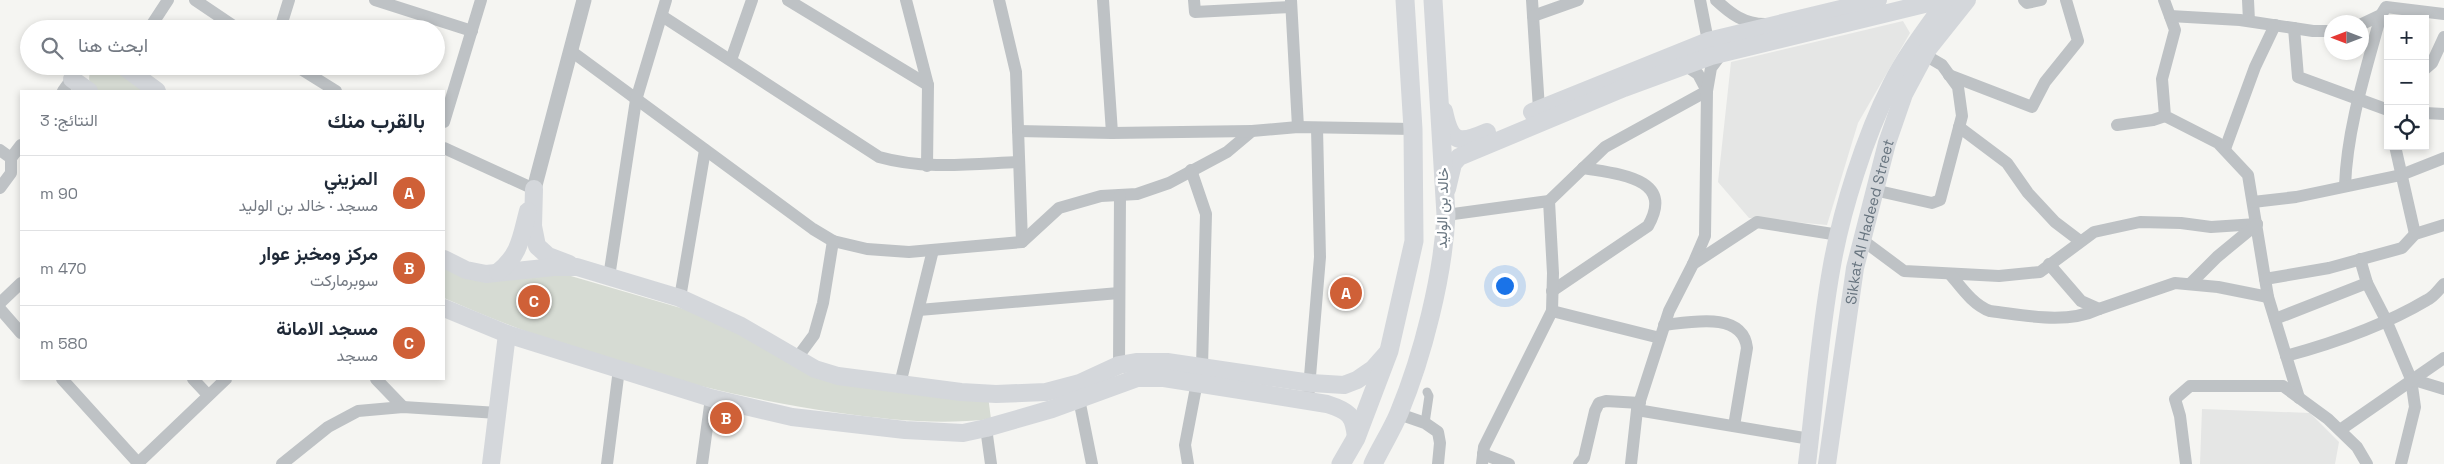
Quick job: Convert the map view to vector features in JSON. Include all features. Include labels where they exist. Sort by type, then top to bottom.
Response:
[{"type":"main road","name":"خالد بن الوليد","points":[[1341,464],[1356,438],[1388,351],[1414,241],[1413,129],[1405,0]]},
{"type":"main road","name":"خالد بن الوليد","points":[[1373,464],[1399,414],[1420,357],[1444,245],[1446,215],[1433,0]]},
{"type":"main road","points":[[1440,91],[1450,132],[1458,139],[1469,140],[1539,109],[1708,41],[1775,25],[1884,6],[1941,0]]},
{"type":"main road","name":"Sikkat Al Hadeed Street","points":[[1807,464],[1832,265],[1868,138],[1890,85],[1957,1]]},
{"type":"main road","points":[[1446,215],[1448,178],[1453,164],[1459,156],[1685,65],[1723,52],[1884,6],[1907,13],[1914,18],[1919,51]]},
{"type":"main road","name":"Sikkat Al Hadeed Street","points":[[1827,464],[1855,268],[1861,239],[1874,190],[1919,51]]},
{"type":"main road","points":[[136,75],[156,90]]},
{"type":"main road","points":[[72,79],[88,90]]},
{"type":"main road","points":[[534,189],[533,226],[536,246],[548,256],[577,267],[680,298],[740,326],[815,369],[838,376],[996,394],[1046,392],[1080,383],[1119,365],[1167,362],[1200,375],[1343,409],[1351,417],[1356,438]]},
{"type":"main road","points":[[498,272],[510,262],[520,242],[534,189]]},
{"type":"main road","points":[[445,260],[466,270],[486,274],[577,267]]},
{"type":"main road","points":[[445,308],[507,334],[711,398],[792,417],[905,430],[963,433],[986,428],[1079,399],[1137,378],[1200,375],[1344,384],[1357,380],[1373,369],[1388,351]]},
{"type":"main road","points":[[492,464],[507,334]]},
{"type":"street","points":[[155,20],[168,0]]},
{"type":"street","points":[[196,0],[225,20]]},
{"type":"street","points":[[283,20],[289,0]]},
{"type":"street","points":[[445,119],[481,0]]},
{"type":"street","points":[[445,148],[534,189],[584,0]]},
{"type":"street","points":[[609,277],[636,100],[666,0]]},
{"type":"street","points":[[731,60],[752,0]]},
{"type":"street","points":[[788,0],[928,86]]},
{"type":"street","points":[[906,0],[928,86],[927,166]]},
{"type":"street","points":[[999,0],[1016,72],[1022,242]]},
{"type":"street","points":[[1103,0],[1112,133]]},
{"type":"street","points":[[1194,0],[1195,12],[1291,3],[1298,127]]},
{"type":"street","points":[[1532,0],[1539,109]]},
{"type":"street","points":[[1533,16],[1578,0]]},
{"type":"street","points":[[1700,0],[1708,41]]},
{"type":"street","points":[[1716,0],[1732,15],[1751,24],[1775,25]]},
{"type":"street","points":[[2024,0],[2027,4],[2041,0]]},
{"type":"street","points":[[1949,75],[2032,106],[2045,82],[2078,41],[2066,0]]},
{"type":"street","points":[[2164,0],[2175,30],[2162,79],[2165,116]]},
{"type":"street","points":[[2248,0],[2249,21]]},
{"type":"street","points":[[380,1],[438,20]]},
{"type":"street","points":[[2345,186],[2346,166],[2358,100],[2381,14],[2386,7],[2444,14]]},
{"type":"street","points":[[2369,20],[2381,14]]},
{"type":"street","points":[[662,16],[879,157],[927,166],[1019,162]]},
{"type":"street","points":[[2170,16],[2249,21],[2324,31]]},
{"type":"street","points":[[445,22],[472,31]]},
{"type":"street","points":[[2224,149],[2255,67],[2275,25]]},
{"type":"street","points":[[2294,28],[2298,77],[2384,109]]},
{"type":"street","points":[[2429,65],[2432,63],[2444,37]]},
{"type":"street","points":[[571,51],[785,210],[833,241],[867,249],[909,252],[1022,242],[1059,208],[1101,196],[1137,194],[1169,183],[1227,152],[1252,131]]},
{"type":"street","points":[[1874,190],[1932,203],[1940,200],[1962,116],[1958,88],[1942,65],[1919,51]]},
{"type":"street","points":[[1631,464],[1638,407],[1664,325],[1705,236],[1707,90],[1711,68],[1723,52]]},
{"type":"street","points":[[1685,65],[1698,74],[1707,90]]},
{"type":"street","points":[[310,75],[334,90]]},
{"type":"street","points":[[1446,215],[1549,201],[1605,147],[1707,90]]},
{"type":"street","points":[[2429,113],[2444,114]]},
{"type":"street","points":[[2117,125],[2153,120],[2165,116],[2218,143],[2248,175],[2268,297],[2299,398]]},
{"type":"street","points":[[1018,131],[1112,133],[1252,131],[1298,127],[1413,129]]},
{"type":"street","points":[[1959,127],[2007,163],[2028,193],[2055,222],[2080,241]]},
{"type":"street","points":[[1308,400],[1311,383],[1320,257],[1317,128]]},
{"type":"street","points":[[0,188],[11,173],[11,158],[20,146]]},
{"type":"street","points":[[0,150],[11,158]]},
{"type":"street","points":[[680,298],[705,150]]},
{"type":"street","points":[[2396,150],[2415,234]]},
{"type":"street","points":[[2253,202],[2296,197],[2401,175],[2444,158]]},
{"type":"street","points":[[1552,291],[1648,226],[1656,213],[1654,196],[1646,183],[1630,177],[1583,168]]},
{"type":"street","points":[[1188,464],[1184,445],[1200,375],[1206,214],[1191,170]]},
{"type":"street","points":[[1119,365],[1120,195]]},
{"type":"street","points":[[1509,464],[1483,459],[1484,447],[1552,311],[1549,201]]},
{"type":"street","points":[[1693,264],[1757,222],[1839,235]]},
{"type":"street","points":[[1861,239],[1904,271],[1999,276],[2040,272],[2094,232],[2140,222],[2181,223],[2211,227],[2256,224]]},
{"type":"street","points":[[2190,284],[2217,257],[2256,224]]},
{"type":"street","points":[[2265,279],[2329,268],[2402,248],[2415,234],[2444,225]]},
{"type":"street","points":[[797,358],[814,335],[823,303],[833,241]]},
{"type":"street","points":[[900,384],[933,250]]},
{"type":"street","points":[[2360,259],[2367,283],[2412,379],[2415,407],[2401,464]]},
{"type":"street","points":[[2049,264],[2081,301],[2099,308]]},
{"type":"street","points":[[1950,274],[1982,308],[1990,311],[2055,318],[2088,314],[2099,308],[2175,283],[2218,287],[2268,297]]},
{"type":"street","points":[[2275,319],[2367,283]]},
{"type":"street","points":[[0,303],[20,284]]},
{"type":"street","points":[[2286,356],[2325,345],[2386,320],[2429,299],[2444,284]]},
{"type":"street","points":[[918,310],[1119,293]]},
{"type":"street","points":[[0,309],[20,332]]},
{"type":"street","points":[[1552,311],[1660,338]]},
{"type":"street","points":[[1664,325],[1707,320],[1735,327],[1743,332],[1747,348],[1734,426]]},
{"type":"street","points":[[2340,430],[2444,358]]},
{"type":"street","points":[[607,464],[619,369]]},
{"type":"street","points":[[2412,379],[2444,389]]},
{"type":"street","points":[[63,380],[138,463],[225,380]]},
{"type":"street","points":[[194,380],[208,395]]},
{"type":"street","points":[[377,380],[403,407]]},
{"type":"street","points":[[2186,464],[2180,416],[2175,399],[2190,386],[2283,386],[2340,430],[2357,447],[2368,464]]},
{"type":"street","points":[[1425,423],[1429,396],[1427,392]]},
{"type":"street","points":[[702,464],[711,398]]},
{"type":"street","points":[[1079,399],[1092,464]]},
{"type":"street","points":[[1580,464],[1584,458],[1599,403],[1606,401],[1810,439]]},
{"type":"street","points":[[282,464],[328,427],[358,411],[403,407],[498,413]]},
{"type":"street","points":[[1399,414],[1425,423],[1438,432],[1440,442],[1438,464]]},
{"type":"street","points":[[986,428],[991,464]]},
{"type":"shaded area","points":[[1903,21],[1910,33],[1858,123],[1827,225],[1749,218],[1718,182],[1731,62]]},
{"type":"shaded area","points":[[90,75],[123,75],[145,90],[93,90],[89,78]]},
{"type":"shaded area","points":[[445,264],[564,274],[691,311],[806,366],[988,396],[991,419],[953,422],[878,418],[789,405],[738,395],[688,383],[588,354],[491,318],[445,298]]},
{"type":"shaded area","points":[[2202,409],[2310,413],[2339,442],[2335,464],[2200,464]]},
{"type":"place","name":"المزيني","points":[[1346,293]]},
{"type":"place","name":"مسجد الامانة","points":[[534,301]]},
{"type":"place","name":"مركز ومخبز عوار","points":[[726,418]]}]
